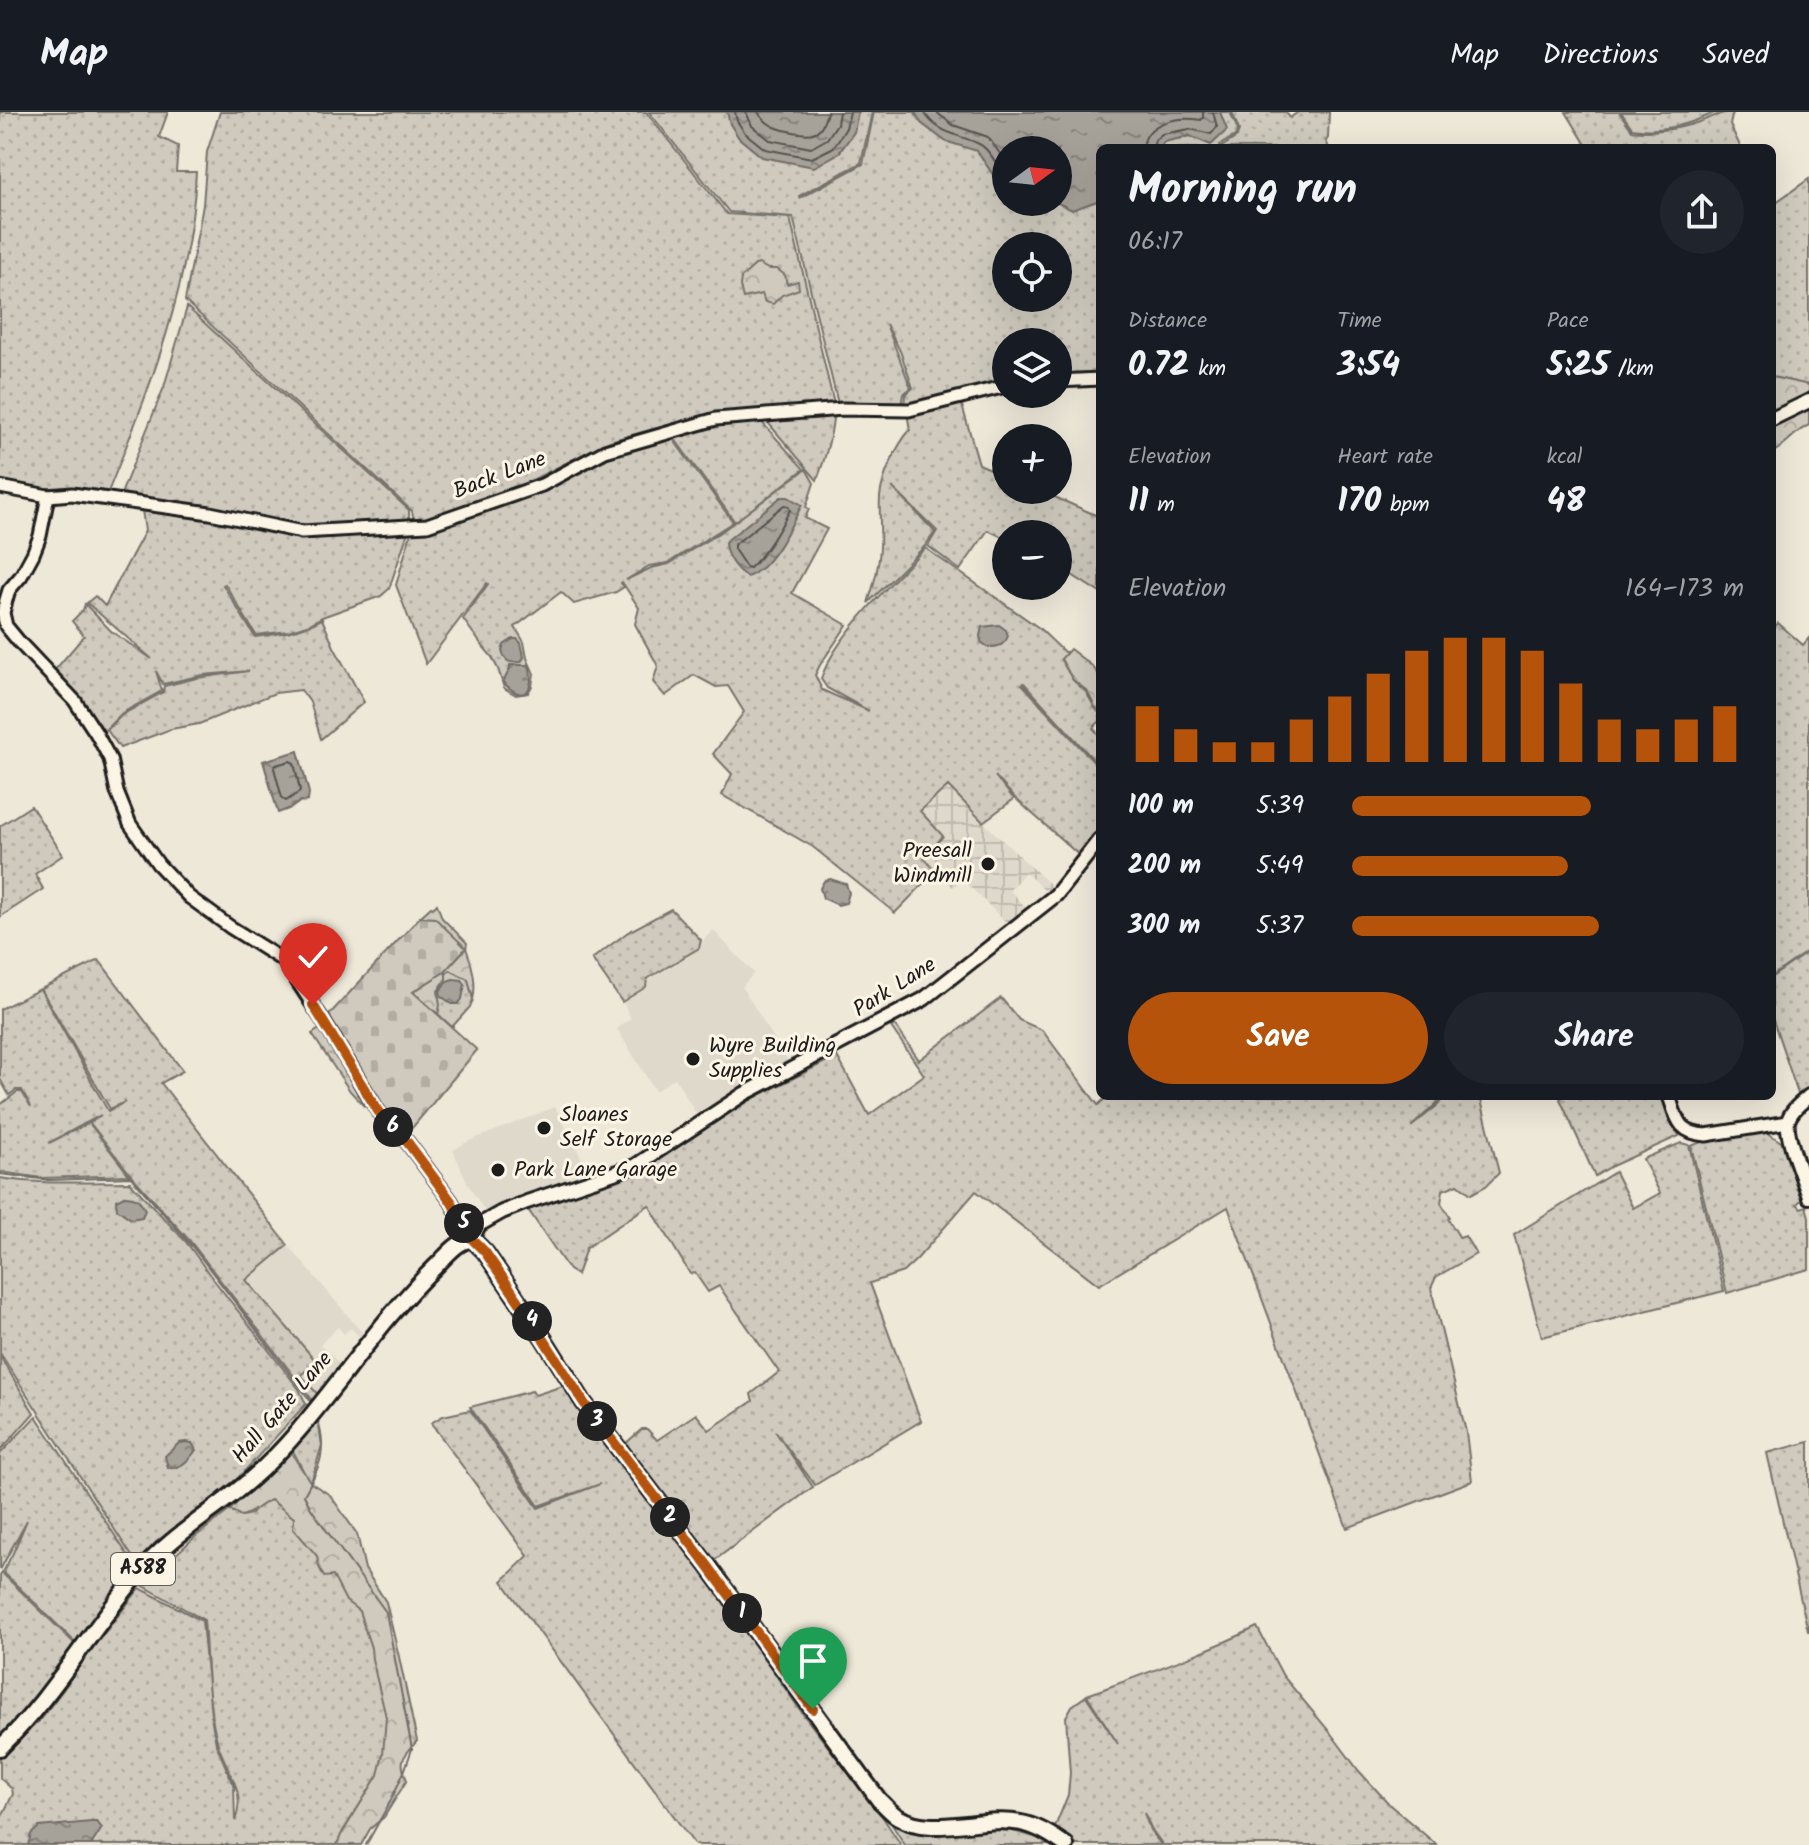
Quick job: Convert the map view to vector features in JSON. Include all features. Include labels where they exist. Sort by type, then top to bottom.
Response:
[{"type":"main road","points":[[1776,417],[1809,401]]},
{"type":"main road","name":"Park Lane","points":[[472,1239],[479,1225],[502,1212],[635,1166],[744,1094],[924,999],[1056,895],[1096,844]]},
{"type":"main road","points":[[1807,1098],[1794,1110],[1788,1122],[1789,1135],[1809,1197]]},
{"type":"main road","points":[[472,1239],[485,1252],[523,1306],[584,1403],[879,1800],[896,1816],[911,1823],[926,1826],[1002,1821],[1022,1823],[1049,1833],[1066,1845]]},
{"type":"main road","name":"Hall Gate Lane","points":[[0,1748],[51,1692],[123,1593],[159,1551],[269,1463],[386,1319],[461,1243],[472,1239]]},
{"type":"street","points":[[1072,380],[1096,379]]},
{"type":"street","name":"Back Lane","points":[[0,487],[48,496],[72,494],[210,513],[302,532],[427,525],[542,485],[605,451],[716,419],[843,409],[909,410],[992,389]]},
{"type":"street","points":[[48,496],[33,554],[9,590],[3,613],[6,626],[75,701],[96,733],[110,759],[117,792],[130,824],[158,864],[189,897],[284,961],[378,1111],[417,1154],[451,1201],[472,1239]]},
{"type":"street","points":[[1670,1100],[1679,1123],[1695,1134],[1788,1122]]},
{"type":"shaded area","points":[[949,785],[983,822],[1054,888],[1046,892],[1025,872],[1010,890],[1027,909],[1011,927],[963,880],[953,887],[923,858],[931,848],[920,811]]},
{"type":"shaded area","points":[[713,930],[754,973],[742,987],[791,1066],[697,1115],[675,1078],[655,1091],[617,1029],[631,1018],[623,1003],[647,988],[648,980],[700,949],[703,940]]},
{"type":"shaded area","points":[[555,1107],[589,1173],[569,1176],[559,1186],[488,1216],[469,1186],[453,1150]]},
{"type":"shaded area","points":[[288,1245],[366,1337],[363,1340],[352,1329],[344,1334],[338,1327],[320,1345],[344,1368],[320,1397],[301,1375],[315,1360],[245,1280]]},
{"type":"green space","points":[[0,112],[168,112],[159,137],[178,146],[176,172],[196,172],[186,255],[166,335],[108,492],[76,489],[45,492],[0,483]]},
{"type":"green space","points":[[220,112],[646,112],[727,214],[790,218],[834,404],[690,419],[610,441],[514,489],[414,520],[412,511],[185,301],[203,205],[207,152]]},
{"type":"green space","points":[[649,112],[872,112],[861,163],[800,198],[863,164],[874,112],[1230,112],[1238,130],[1235,136],[1222,144],[1096,144],[1096,376],[1072,378],[1072,328],[992,328],[992,385],[904,407],[905,395],[913,388],[900,351],[886,324],[911,388],[903,394],[901,406],[838,404],[793,217],[729,212]]},
{"type":"green space","points":[[1232,112],[1286,112],[1290,118],[1298,112],[1329,112],[1327,144],[1226,144],[1237,137],[1239,130]]},
{"type":"green space","points":[[1566,112],[1619,112],[1632,130],[1647,131],[1681,127],[1733,112],[1730,125],[1739,144],[1586,144]]},
{"type":"green space","points":[[1621,112],[1716,112],[1686,124],[1653,129],[1632,128]]},
{"type":"green space","points":[[1809,179],[1809,385],[1776,378],[1776,202]]},
{"type":"green space","points":[[759,264],[768,269],[777,269],[785,275],[787,284],[798,281],[799,289],[782,295],[773,304],[765,302],[762,294],[743,298],[741,278]]},
{"type":"green space","points":[[187,307],[409,510],[409,521],[291,526],[119,499],[164,387]]},
{"type":"green space","points":[[1776,378],[1809,385],[1809,397],[1776,412]]},
{"type":"green space","points":[[961,402],[979,464],[992,470],[992,504],[1071,504],[1096,515],[1096,590],[1072,575],[1072,520],[992,520],[992,532],[988,530],[960,570],[928,546],[937,531],[892,487],[935,532],[868,603],[879,555],[881,489],[895,453],[910,430],[907,413]]},
{"type":"green space","points":[[1809,406],[1809,425],[1776,450],[1776,422]]},
{"type":"green space","points":[[828,413],[833,418],[831,434],[817,480],[764,418]]},
{"type":"green space","points":[[759,419],[804,469],[735,522],[672,435],[710,422]]},
{"type":"green space","points":[[670,435],[733,522],[668,563],[649,566],[626,580],[651,568],[669,564],[725,529],[806,469],[814,483],[805,518],[827,529],[792,593],[847,625],[815,675],[822,690],[869,711],[827,688],[821,679],[838,645],[851,628],[925,548],[992,595],[992,600],[999,600],[1039,628],[1067,652],[1061,660],[1096,709],[1096,725],[1093,728],[1096,731],[1096,763],[1022,684],[1096,765],[1096,838],[1081,857],[995,776],[1014,799],[983,822],[948,786],[920,811],[943,836],[924,858],[936,871],[895,913],[813,847],[722,795],[732,774],[713,754],[744,712],[728,686],[716,687],[694,675],[665,696],[653,682],[658,666],[635,624],[639,608],[622,582],[624,587],[616,592],[574,604],[561,592],[515,627],[524,642],[534,674],[528,693],[516,695],[504,688],[492,657],[463,619],[487,583],[426,664],[396,585],[411,533],[613,452]]},
{"type":"green space","points":[[142,510],[209,515],[292,532],[392,529],[408,532],[389,589],[381,596],[288,631],[256,635],[223,585],[255,637],[281,633],[298,629],[314,623],[322,619],[364,702],[321,739],[310,702],[301,690],[275,693],[199,724],[171,729],[120,748],[107,730],[122,715],[163,692],[164,686],[249,671],[203,675],[163,684],[156,671],[162,691],[122,713],[104,731],[54,671],[84,636],[72,621],[85,604],[112,632],[152,659],[87,603],[95,596],[105,606],[145,531]]},
{"type":"green space","points":[[1778,623],[1803,645],[1809,638],[1809,950],[1776,973]]},
{"type":"green space","points":[[1070,649],[1096,671],[1096,708],[1087,691],[1073,680],[1061,659]]},
{"type":"green space","points":[[31,806],[63,855],[35,874],[43,889],[0,917],[0,826]]},
{"type":"green space","points":[[437,904],[442,918],[467,943],[466,948],[420,917]]},
{"type":"green space","points":[[671,909],[701,940],[699,948],[647,979],[646,987],[622,1002],[592,959],[628,932]]},
{"type":"green space","points":[[420,917],[435,918],[466,948],[444,972],[413,992],[477,1050],[407,1134],[380,1108],[327,1017]]},
{"type":"green space","points":[[466,948],[473,974],[473,999],[468,979],[450,970],[445,971]]},
{"type":"green space","points":[[1809,951],[1809,1087],[1799,1097],[1776,1029],[1776,974]]},
{"type":"green space","points":[[99,960],[183,1071],[161,1083],[288,1245],[246,1280],[316,1361],[301,1375],[320,1397],[314,1405],[190,1241],[90,1123],[101,1115],[49,1143],[89,1123],[129,1175],[42,1178],[0,1172],[0,1105],[17,1092],[22,1092],[31,1107],[22,1090],[9,1095],[0,1079],[0,1009],[40,989],[108,1111],[125,1102],[110,1109],[41,989]]},
{"type":"green space","points":[[450,970],[468,979],[473,999],[452,1027],[438,1014],[438,996],[446,974],[444,972]]},
{"type":"green space","points":[[444,972],[446,979],[438,991],[438,1014],[413,992]]},
{"type":"green space","points":[[1001,998],[1019,1020],[1042,1030],[1098,1105],[1104,1100],[1439,1100],[1411,1127],[1441,1100],[1481,1100],[1499,1173],[1486,1186],[1471,1194],[1458,1184],[1443,1190],[1441,1203],[1450,1217],[1448,1219],[1460,1238],[1465,1236],[1476,1254],[1436,1277],[1431,1288],[1466,1432],[1472,1481],[1347,1528],[1228,1207],[1099,1285],[976,1191],[903,1272],[870,1283],[921,1421],[815,1485],[775,1431],[813,1487],[712,1562],[624,1445],[642,1429],[647,1429],[657,1440],[696,1414],[709,1430],[753,1401],[751,1394],[779,1372],[719,1286],[708,1292],[695,1273],[690,1274],[649,1205],[586,1248],[577,1275],[569,1270],[527,1208],[637,1169],[756,1097],[837,1056],[869,1115],[924,1075],[891,1027],[895,1025],[919,1060]]},
{"type":"green space","points":[[321,1028],[365,1107],[350,1091],[312,1034]]},
{"type":"green space","points":[[1560,1100],[1666,1100],[1679,1136],[1595,1176]]},
{"type":"green space","points":[[1764,1130],[1788,1147],[1803,1198],[1797,1204],[1801,1208],[1806,1206],[1809,1217],[1809,1269],[1727,1293],[1691,1146],[1706,1140]]},
{"type":"green space","points":[[1681,1143],[1689,1145],[1724,1291],[1542,1337],[1514,1235],[1615,1172],[1633,1208],[1660,1193],[1643,1159]]},
{"type":"green space","points":[[0,1178],[49,1182],[130,1182],[187,1243],[299,1389],[306,1404],[238,1478],[155,1543],[137,1564],[0,1353]]},
{"type":"green space","points":[[0,1356],[34,1413],[0,1451]]},
{"type":"green space","points":[[566,1385],[901,1845],[695,1845],[502,1581],[528,1556],[431,1423],[443,1416],[470,1410],[538,1508],[600,1484],[539,1506],[470,1407],[532,1391],[535,1395]]},
{"type":"green space","points":[[36,1416],[135,1566],[76,1643],[3,1572],[27,1520],[0,1570],[0,1454]]},
{"type":"green space","points":[[318,1421],[322,1445],[309,1482],[291,1447]]},
{"type":"green space","points":[[1809,1442],[1809,1631],[1808,1631],[1767,1453]]},
{"type":"green space","points":[[290,1451],[311,1483],[330,1495],[357,1534],[365,1569],[386,1602],[417,1741],[403,1759],[407,1780],[384,1817],[370,1829],[361,1845],[337,1845],[378,1775],[386,1717],[371,1648],[359,1611],[346,1601],[333,1576],[324,1577],[317,1556],[293,1528],[294,1518],[271,1500],[241,1516],[230,1510]]},
{"type":"green space","points":[[271,1500],[295,1518],[317,1555],[359,1611],[372,1647],[387,1716],[385,1752],[378,1776],[337,1845],[0,1845],[0,1820],[13,1794],[0,1778],[0,1756],[38,1722],[140,1588],[202,1621],[211,1716],[216,1744],[234,1786],[235,1821],[239,1800],[234,1781],[218,1744],[212,1714],[204,1620],[142,1585],[230,1510],[242,1516],[251,1514],[259,1504]]},
{"type":"green space","points":[[2,1573],[75,1644],[0,1742],[0,1576]]},
{"type":"green space","points":[[1257,1627],[1283,1676],[1359,1771],[1391,1806],[1437,1845],[1163,1845],[1144,1813],[1150,1830],[1161,1845],[1072,1845],[1055,1833],[1068,1795],[1070,1773],[1066,1717],[1072,1706],[1086,1696],[1118,1744],[1087,1695],[1194,1655]]},
{"type":"green space","points":[[891,1823],[923,1833],[999,1827],[1055,1845],[905,1845]]},
{"type":"water","points":[[727,112],[858,112],[854,132],[839,153],[814,167],[762,157],[739,138]]},
{"type":"water","points":[[915,112],[1220,112],[1227,130],[1212,144],[1190,136],[1162,144],[1096,144],[1096,201],[1072,210],[1072,136],[992,136],[992,173],[977,151],[945,141],[921,123]]},
{"type":"water","points":[[781,497],[788,497],[802,505],[772,557],[756,573],[747,577],[732,562],[725,542]]},
{"type":"water","points":[[999,625],[1008,636],[1003,644],[988,647],[981,642],[982,627]]},
{"type":"water","points":[[513,639],[521,643],[524,657],[521,662],[508,661],[503,655],[504,645]]},
{"type":"water","points":[[510,665],[529,665],[531,682],[522,694],[503,682]]},
{"type":"water","points":[[298,751],[309,793],[308,801],[301,801],[278,813],[263,761]]},
{"type":"water","points":[[830,879],[846,884],[849,893],[846,903],[838,905],[823,898],[820,888],[824,881]]},
{"type":"water","points":[[462,980],[465,984],[458,1004],[452,1004],[441,996],[440,991],[447,981]]},
{"type":"water","points":[[124,1196],[139,1201],[145,1210],[142,1217],[131,1219],[117,1209],[116,1200]]},
{"type":"water","points":[[179,1443],[192,1443],[196,1450],[184,1463],[168,1468],[165,1456]]},
{"type":"water","points":[[97,1822],[102,1828],[91,1845],[28,1845],[31,1834],[39,1827]]},
{"type":"waterway","points":[[0,1174],[49,1180],[131,1177],[192,1246],[312,1405]]},
{"type":"waterway","points":[[317,1418],[322,1440],[321,1458],[304,1495],[386,1612],[412,1749],[390,1802],[366,1845]]},
{"type":"place","name":"Preesall Windmill","points":[[988,864]]},
{"type":"place","name":"Wyre Building Supplies","points":[[693,1059]]},
{"type":"place","name":"Sloanes Self Storage","points":[[544,1128]]},
{"type":"place","name":"Park Lane Garage","points":[[498,1170]]},
{"type":"route","points":[[313,1005],[378,1111],[408,1143],[451,1201],[472,1239],[485,1252],[529,1316],[584,1403],[813,1709]]}]
